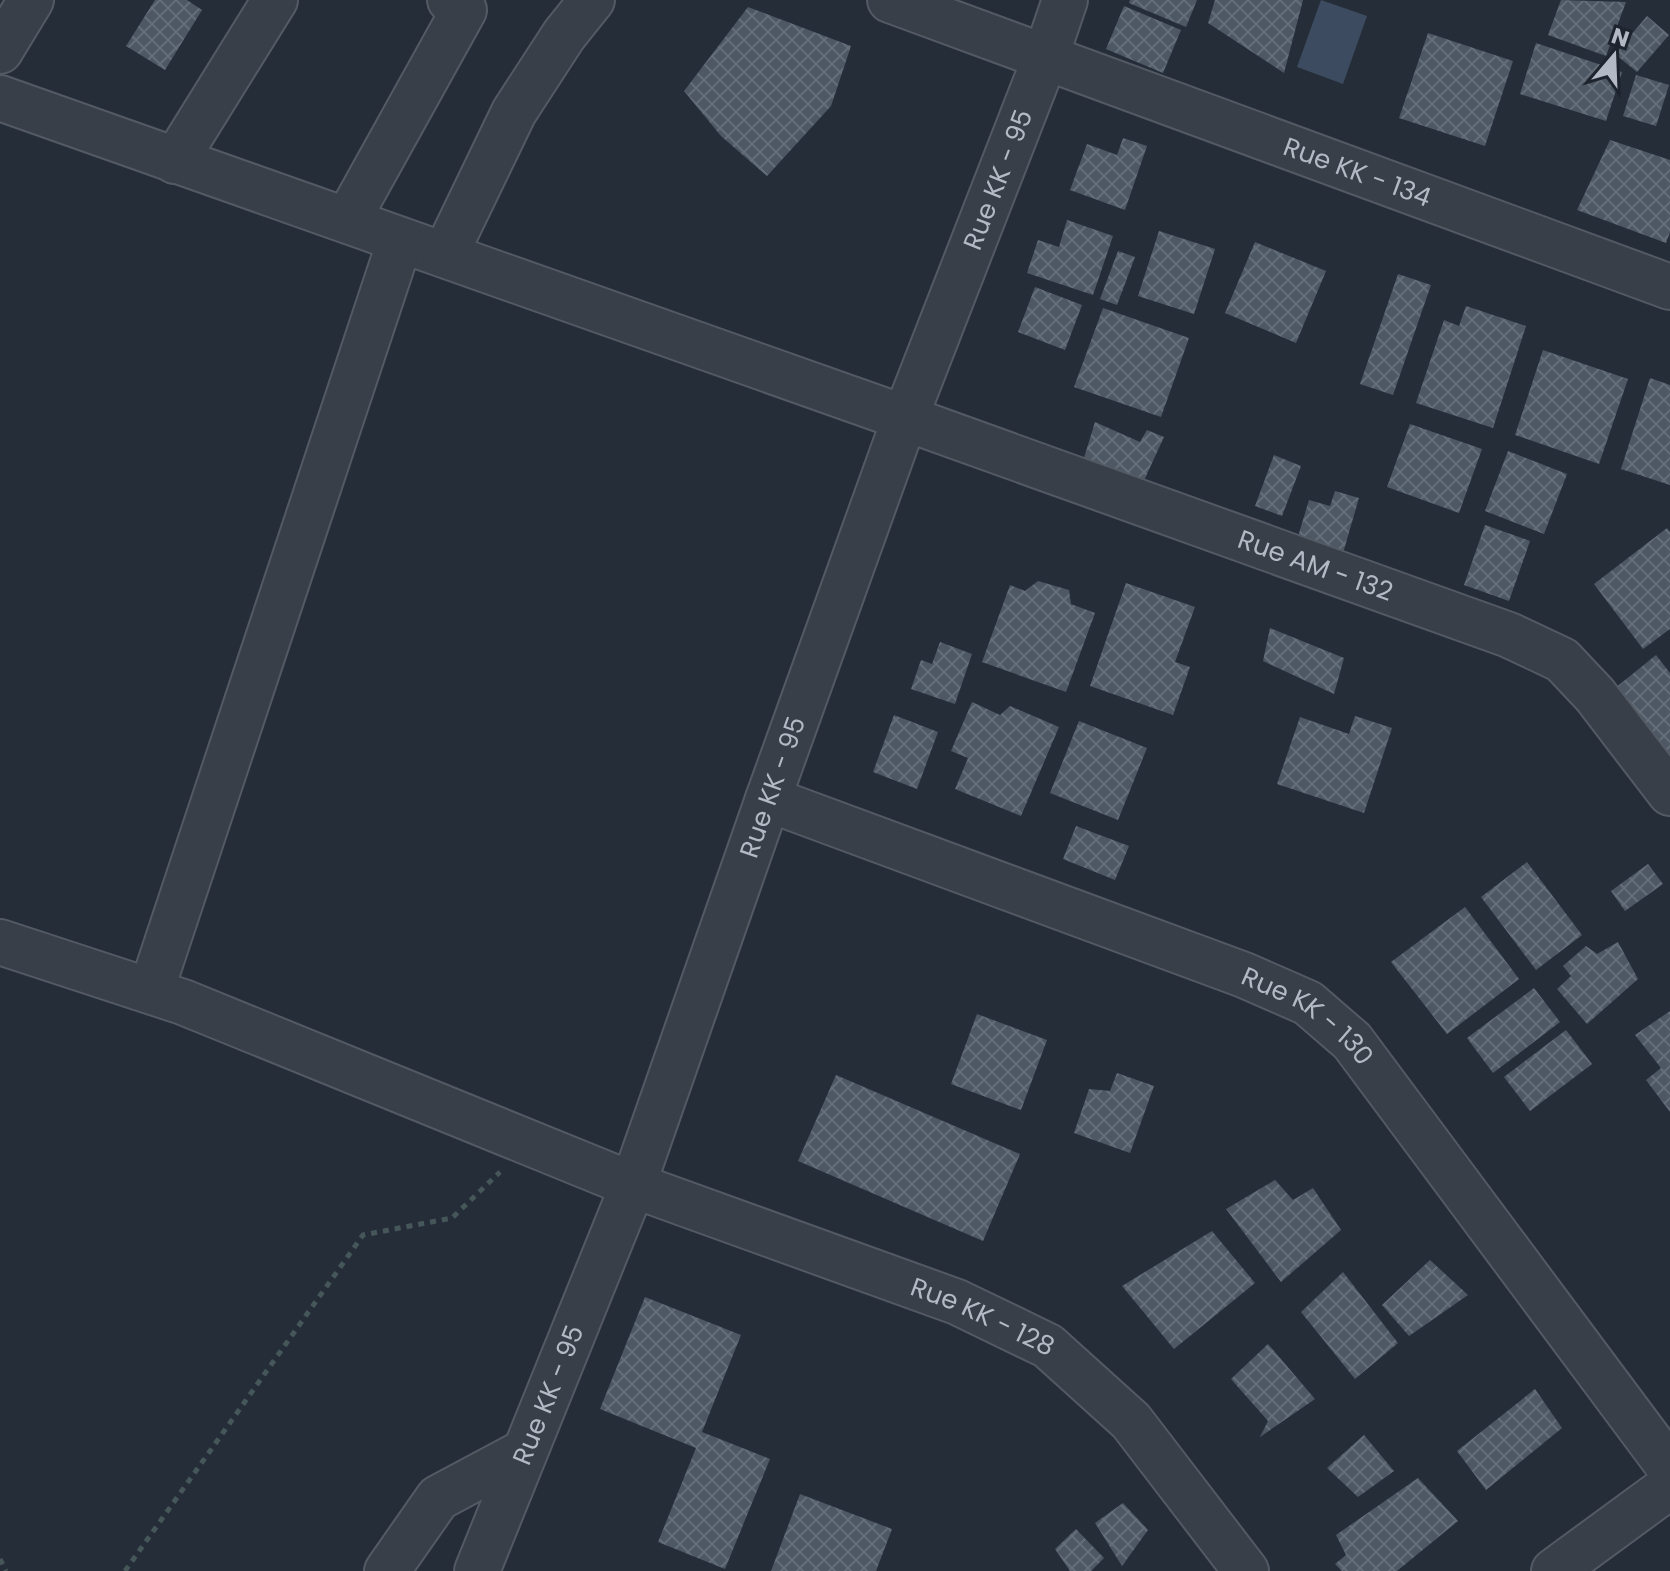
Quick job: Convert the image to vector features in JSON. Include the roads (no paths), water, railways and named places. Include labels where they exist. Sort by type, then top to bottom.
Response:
[{"type":"street","points":[[0,51],[31,0]]},
{"type":"street","points":[[175,161],[275,0]]},
{"type":"street","points":[[348,219],[464,10],[450,0]]},
{"type":"street","points":[[445,255],[514,112],[564,35],[592,0]]},
{"type":"street","name":"Rue KK - 134","points":[[890,0],[1670,287]]},
{"type":"street","name":"Rue KK - 95","points":[[490,1567],[524,1452],[633,1185],[905,418],[1065,0]]},
{"type":"street","name":"Rue AM - 132","points":[[0,98],[348,219],[400,241],[1494,629],[1562,660],[1595,695],[1670,793]]},
{"type":"street","points":[[151,991],[400,241]]},
{"type":"street","name":"Rue KK - 130","points":[[768,799],[1244,975],[1308,1003],[1352,1041],[1670,1468]]},
{"type":"street","name":"Rue KK - 128","points":[[0,942],[183,1002],[633,1185],[957,1302],[1048,1346],[1131,1421],[1246,1571]]},
{"type":"street","points":[[387,1571],[438,1498],[524,1452]]},
{"type":"street","points":[[1554,1571],[1670,1486]]},
{"type":"water","points":[[1321,0],[1367,16],[1343,84],[1297,67]]}]
